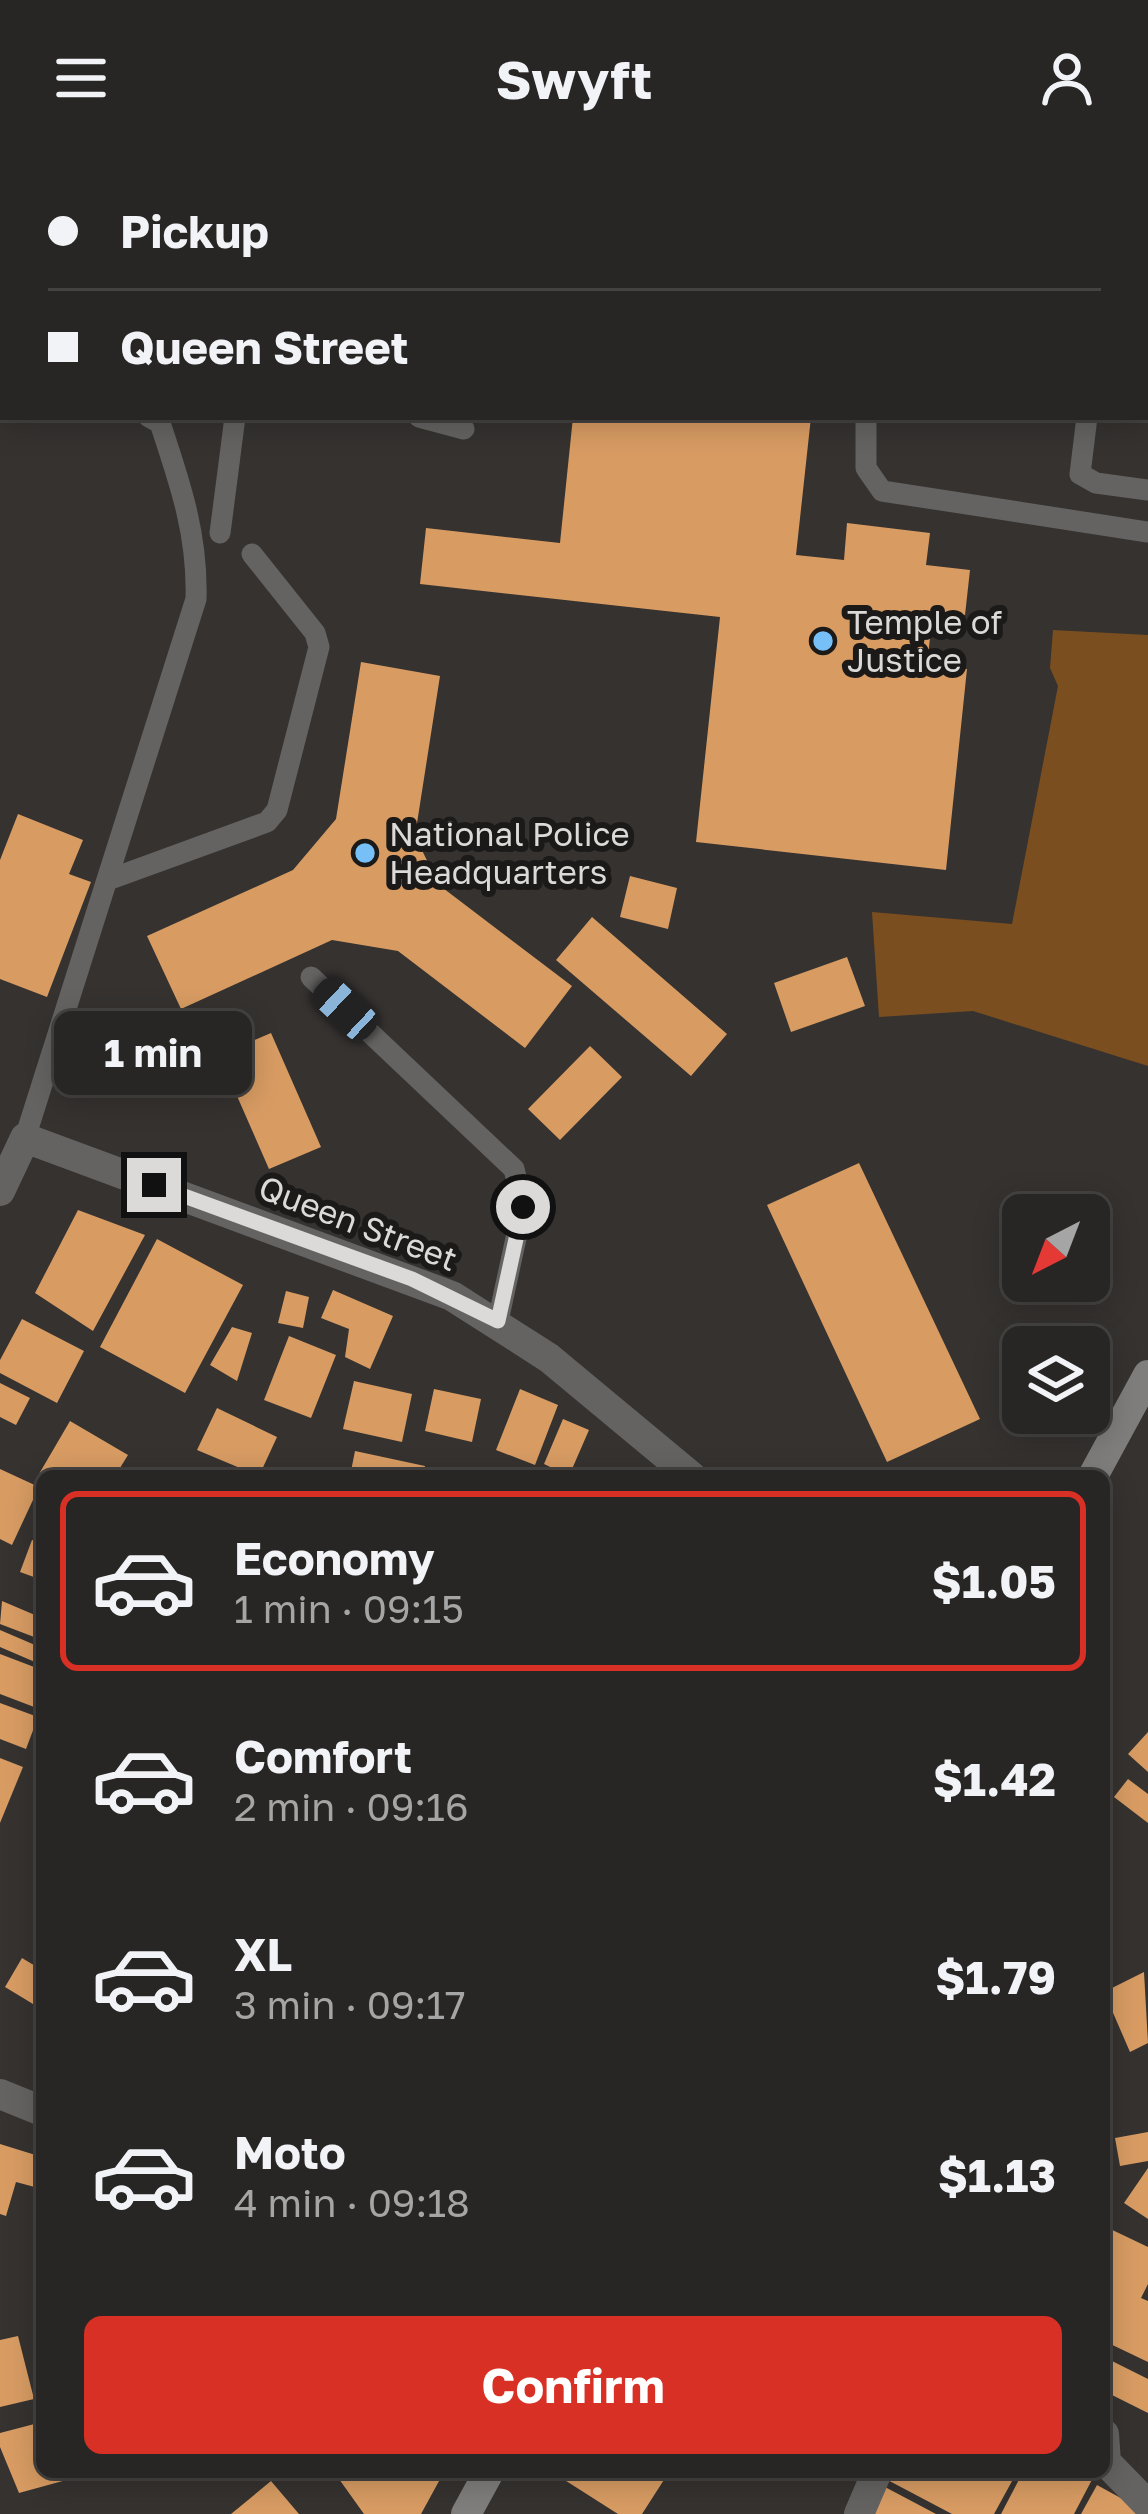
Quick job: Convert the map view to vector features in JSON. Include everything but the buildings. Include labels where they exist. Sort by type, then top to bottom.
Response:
[{"type":"main road","points":[[1096,1470],[1148,1376]]},
{"type":"main road","points":[[466,2514],[486,2478]]},
{"type":"street","points":[[0,1191],[26,1138]]},
{"type":"street","name":"Queen Street","points":[[26,1138],[412,1279],[498,1321],[684,1470]]},
{"type":"street","points":[[0,2094],[36,2109]]},
{"type":"street","points":[[1110,2466],[1148,2505]]},
{"type":"street","points":[[859,2514],[874,2478]]},
{"type":"lane","points":[[26,1138],[196,599],[191,522],[156,420]]},
{"type":"lane","points":[[220,533],[236,420]]},
{"type":"lane","points":[[430,420],[464,429]]},
{"type":"lane","points":[[866,420],[866,468],[882,491],[1148,532]]},
{"type":"lane","points":[[1086,420],[1078,459],[1081,474],[1096,483],[1148,490]]},
{"type":"lane","points":[[108,880],[267,822],[277,810],[319,647],[315,633],[252,554]]},
{"type":"lane","points":[[311,977],[514,1169],[523,1207],[498,1321]]},
{"type":"shaded area","points":[[1053,630],[1148,635],[1148,1066],[973,1011],[879,1017],[872,912],[1012,924],[1058,686],[1050,668]]},
{"type":"place","name":"Temple of Justice","points":[[823,641]]},
{"type":"place","name":"National Police Headquarters","points":[[365,853]]},
{"type":"route","points":[[154,1185],[412,1279],[498,1321],[523,1207]]}]
